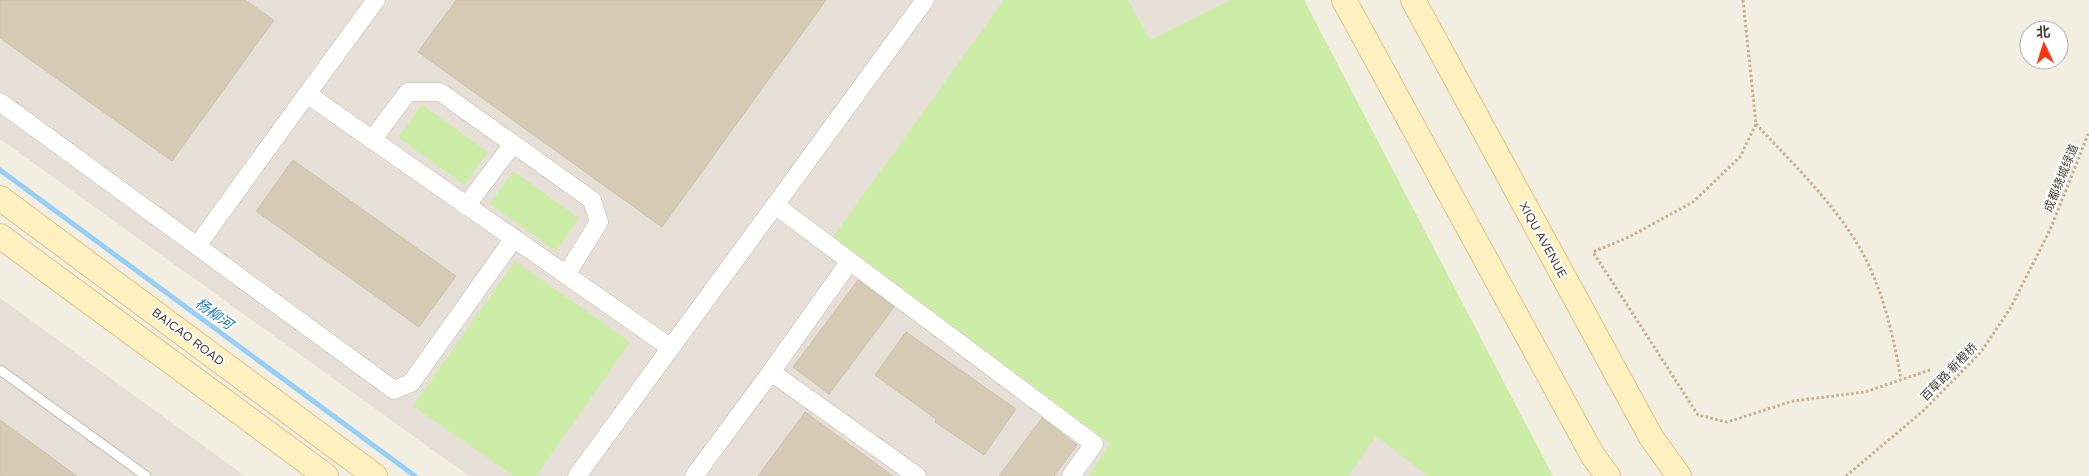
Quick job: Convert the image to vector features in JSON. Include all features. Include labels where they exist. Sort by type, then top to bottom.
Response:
[{"type":"main road","points":[[1344,0],[1588,447],[1608,476]]},
{"type":"main road","name":"XIQU AVENUE","points":[[1413,0],[1651,437],[1679,476]]},
{"type":"main road","name":"BAICAO ROAD","points":[[0,198],[375,476]]},
{"type":"main road","points":[[0,236],[326,476]]},
{"type":"street","points":[[197,246],[376,0]]},
{"type":"street","points":[[577,476],[925,0]]},
{"type":"street","points":[[372,140],[408,92],[440,92],[592,200],[599,222],[566,275]]},
{"type":"street","points":[[307,94],[670,348]]},
{"type":"street","points":[[0,102],[394,390],[411,384],[514,238]]},
{"type":"street","points":[[466,206],[513,144]]},
{"type":"street","points":[[775,205],[1094,444],[1071,476]]},
{"type":"street","points":[[694,476],[850,261]]},
{"type":"street","points":[[771,372],[916,476]]},
{"type":"lane","points":[[0,370],[146,476]]},
{"type":"path","points":[[1743,0],[1756,124],[1740,157],[1693,202],[1629,237],[1593,252],[1698,415],[1728,422],[1793,401],[1865,392],[1930,370]]},
{"type":"path","points":[[1756,124],[1816,189],[1856,240],[1884,301],[1895,342],[1901,380]]},
{"type":"path","name":"成都绕城绿道","points":[[2050,230],[2089,132]]},
{"type":"path","name":"百草路·新橙桥","points":[[1846,476],[1923,411],[1982,352],[2011,307],[2050,230]]},
{"type":"shaded area","points":[[0,0],[1304,0],[1540,476],[469,476],[0,139]]},
{"type":"shaded area","points":[[0,298],[245,476],[0,476]]},
{"type":"green space","points":[[1004,0],[1128,0],[1150,40],[1230,0],[1304,0],[1553,476],[1428,476],[1376,436],[1348,476],[1089,476],[1110,443],[831,240]]},
{"type":"green space","points":[[422,105],[488,152],[464,185],[398,137]]},
{"type":"green space","points":[[513,171],[579,218],[556,251],[490,204]]},
{"type":"green space","points":[[515,261],[630,342],[536,476],[514,476],[413,406]]},
{"type":"building","points":[[0,0],[245,0],[274,20],[172,161],[0,38]]},
{"type":"building","points":[[456,0],[826,0],[662,227],[418,52]]},
{"type":"building","points":[[293,160],[456,276],[419,327],[256,211]]},
{"type":"building","points":[[858,280],[894,307],[829,394],[793,367]]},
{"type":"building","points":[[906,332],[1016,409],[984,455],[935,422],[936,419],[875,375]]},
{"type":"building","points":[[805,412],[893,476],[758,476]]},
{"type":"building","points":[[1042,418],[1077,445],[1054,476],[999,476]]},
{"type":"building","points":[[0,420],[77,476],[0,476]]},
{"type":"waterway","name":"杨柳河","points":[[0,170],[415,476]]}]
